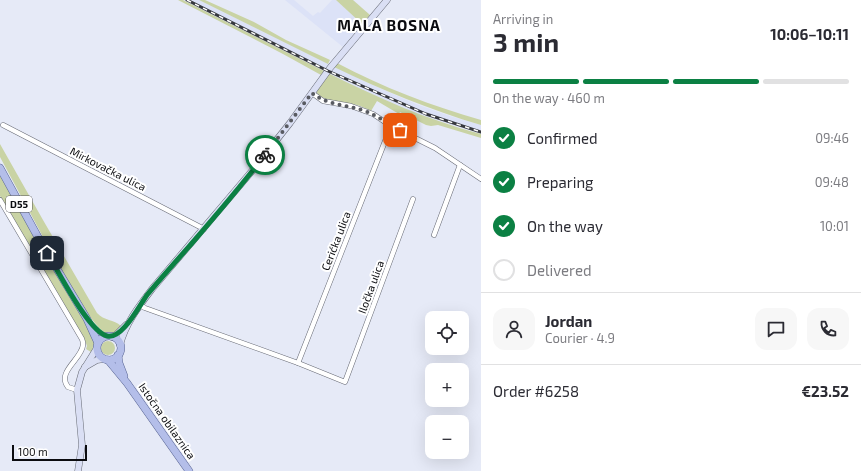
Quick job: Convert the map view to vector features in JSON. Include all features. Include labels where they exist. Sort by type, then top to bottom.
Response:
[{"type":"main road","points":[[120,345],[129,323],[140,305],[252,171],[330,68],[387,0]]},
{"type":"main road","name":"D55","points":[[0,168],[39,240],[87,319],[99,354],[106,360]]},
{"type":"main road","name":"D55","points":[[87,319],[100,332],[116,339],[120,345],[118,355]]},
{"type":"main road","points":[[78,471],[82,445],[76,390],[78,381],[97,345],[104,337],[116,335],[129,323]]},
{"type":"main road","points":[[84,368],[97,360],[112,360],[118,355]]},
{"type":"main road","name":"Istočna obilaznica","points":[[118,355],[127,383]]},
{"type":"main road","name":"Istočna obilaznica","points":[[106,360],[127,383],[189,471]]},
{"type":"street","points":[[312,93],[323,101],[351,106],[373,114],[390,126],[430,145],[481,179]]},
{"type":"street","name":"Mirkovačka ulica","points":[[3,125],[204,229]]},
{"type":"street","name":"Cerićka ulica","points":[[298,363],[390,126]]},
{"type":"street","points":[[434,235],[460,165]]},
{"type":"street","name":"Iločka ulica","points":[[298,363],[345,382],[413,199]]},
{"type":"street","points":[[0,200],[82,339],[83,346],[81,353],[67,371],[64,381],[68,387],[76,390]]},
{"type":"street","points":[[140,305],[298,363]]},
{"type":"shaded area","points":[[183,0],[199,0],[366,82],[416,104],[481,125],[481,134],[415,113],[362,90]]},
{"type":"shaded area","points":[[285,0],[294,0],[313,16],[318,12],[320,13],[332,0],[336,0],[362,24],[343,47]]},
{"type":"green space","points":[[178,0],[183,0],[324,71],[321,75]]},
{"type":"green space","points":[[199,0],[205,0],[254,22],[286,40],[330,60],[328,64]]},
{"type":"green space","points":[[336,0],[353,0],[370,15],[362,24]]},
{"type":"green space","points":[[337,63],[408,95],[444,109],[481,120],[481,125],[443,113],[388,92],[334,67]]},
{"type":"green space","points":[[328,73],[403,108],[481,134],[481,138],[438,125],[426,125],[400,112],[399,114],[377,101],[371,111],[357,105],[328,100],[316,92]]},
{"type":"green space","points":[[0,144],[97,313],[100,316],[121,326],[115,333],[109,334],[102,330],[93,321],[73,291],[41,236],[42,235],[0,157]]},
{"type":"green space","points":[[0,174],[46,258],[89,328],[96,345],[91,352],[86,349],[87,346],[84,338],[0,196]]},
{"type":"green space","points":[[108,341],[113,343],[115,348],[113,353],[108,355],[103,353],[101,348],[103,343]]},
{"type":"railway","points":[[187,0],[328,71],[426,114],[481,132]]},
{"type":"way so far","points":[[265,155],[312,93],[323,101],[351,106],[373,114],[390,126],[400,130]]},
{"type":"district","name":"MALA BOSNA","points":[[389,26]]},
{"type":"route","points":[[47,253],[87,319],[104,335],[112,337],[129,323],[152,289],[265,155]]}]
